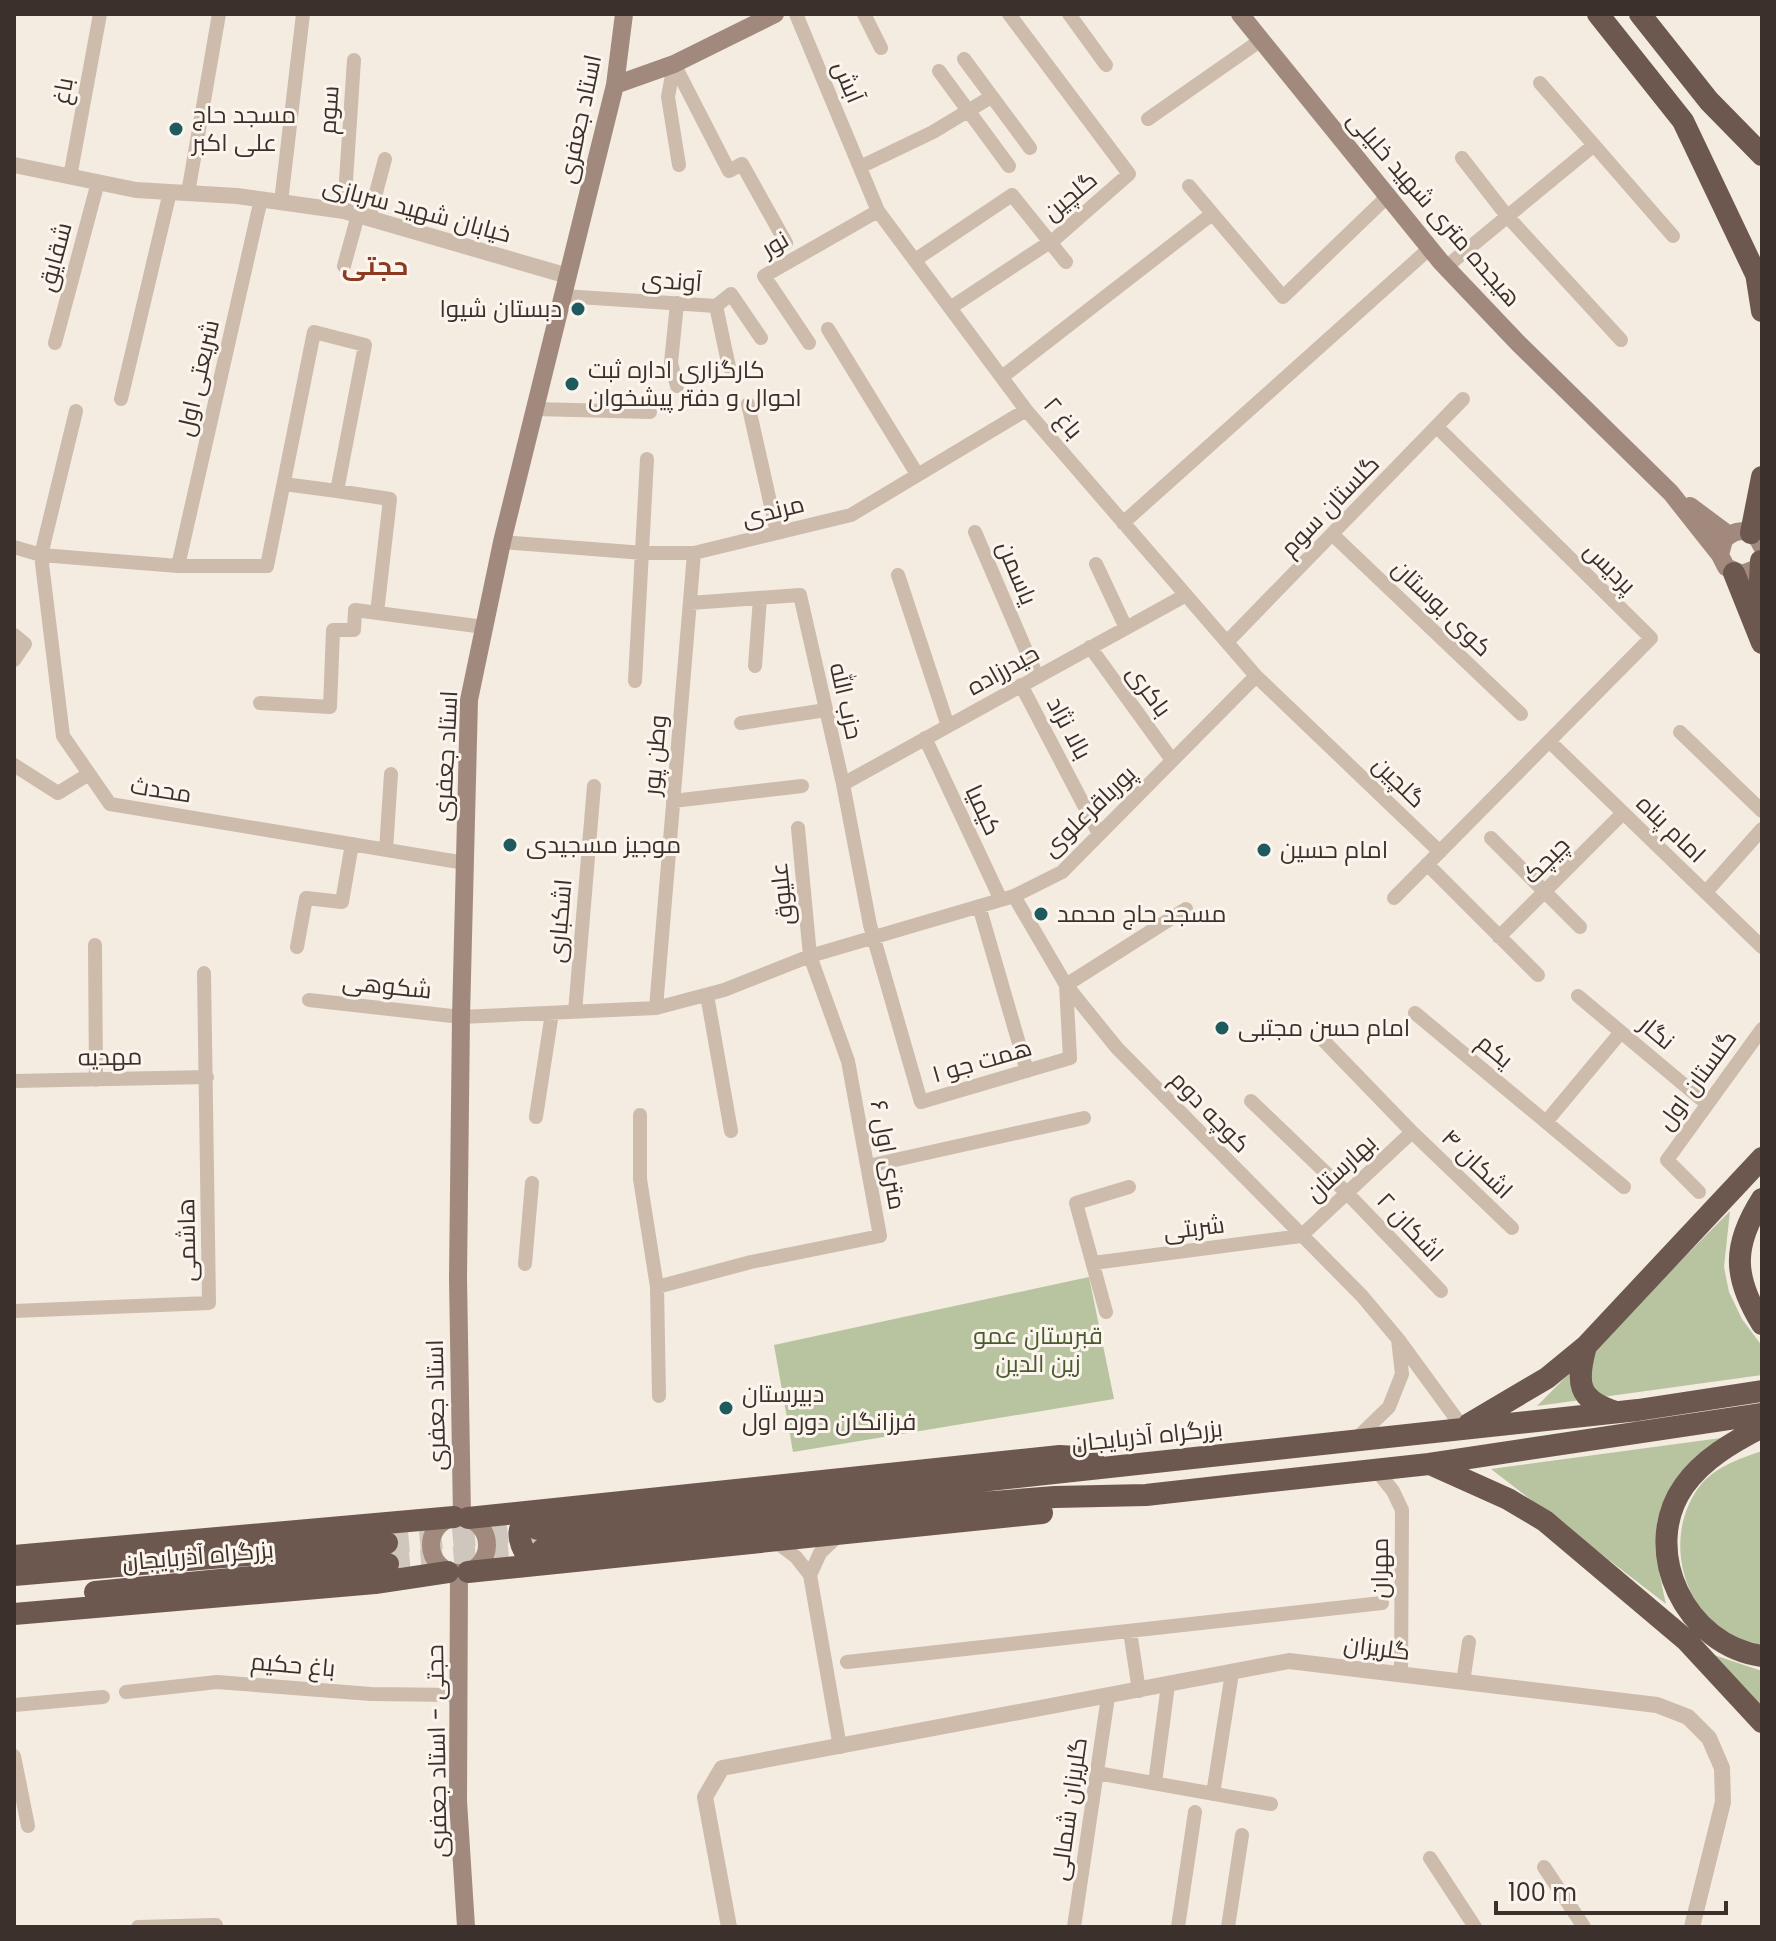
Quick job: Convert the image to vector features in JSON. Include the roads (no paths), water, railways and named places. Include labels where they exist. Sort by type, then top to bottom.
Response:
[{"type":"highway","points":[[1598,14],[1683,121],[1759,279],[1762,311]]},
{"type":"highway","points":[[1640,14],[1709,101],[1762,155]]},
{"type":"highway","points":[[1747,538],[1762,477]]},
{"type":"highway","points":[[1760,637],[1762,559]]},
{"type":"highway","points":[[1727,564],[1760,637]]},
{"type":"highway","points":[[1463,1428],[1547,1378],[1586,1346],[1762,1158]]},
{"type":"highway","points":[[1762,1199],[1746,1225],[1739,1259],[1744,1293],[1762,1324]]},
{"type":"highway","points":[[1586,1346],[1580,1369],[1582,1390],[1594,1405],[1616,1412]]},
{"type":"highway","name":"بزرگراه آذربایجان","points":[[540,1539],[1150,1462],[1616,1412],[1762,1391]]},
{"type":"highway","points":[[14,1556],[462,1517],[540,1539],[776,1542],[1065,1510],[1146,1495],[1429,1464],[1762,1414]]},
{"type":"highway","points":[[1762,1427],[1707,1460],[1683,1487],[1667,1524],[1668,1569],[1684,1606],[1711,1635],[1747,1654],[1762,1656]]},
{"type":"highway","points":[[1429,1464],[1508,1499],[1545,1521],[1686,1640],[1762,1722]]},
{"type":"highway","points":[[14,1614],[375,1583],[458,1572],[540,1539],[1055,1497],[1146,1495]]},
{"type":"highway","points":[[371,1523],[387,1532],[394,1545],[395,1561],[388,1574],[375,1583]]},
{"type":"highway","name":"بزرگراه آذربایجان","points":[[14,1575],[387,1554],[14,1600]]},
{"type":"main road","name":"استاد جعفری","points":[[462,1517],[458,1330],[461,1017],[469,700],[502,542],[615,85],[624,14]]},
{"type":"main road","points":[[615,85],[674,64],[775,14]]},
{"type":"main road","name":"هیجده متری شهید خلیلی","points":[[1240,14],[1446,267],[1518,343],[1671,493],[1727,564]]},
{"type":"main road","name":"هیجده متری شهید خلیلی","points":[[1671,493],[1747,538]]},
{"type":"main road","points":[[1747,538],[1720,547],[1727,564],[1750,572],[1762,559]]},
{"type":"main road","points":[[462,1517],[482,1529],[487,1545],[482,1562],[458,1572],[438,1564],[432,1553],[431,1541],[443,1521],[462,1517]]},
{"type":"main road","name":"حجتی - استاد جعفری","points":[[458,1572],[458,1801],[466,1927]]},
{"type":"street","name":"باغ","points":[[70,177],[100,14]]},
{"type":"street","points":[[121,399],[179,192],[219,14]]},
{"type":"street","points":[[281,202],[303,14]]},
{"type":"street","name":"آبش","points":[[796,14],[878,211]]},
{"type":"street","points":[[864,14],[881,48]]},
{"type":"street","name":"گلچین","points":[[950,308],[1051,241],[1129,174],[1009,14]]},
{"type":"street","points":[[1069,14],[1106,65]]},
{"type":"street","points":[[1148,119],[1261,40]]},
{"type":"street","points":[[964,59],[1030,148]]},
{"type":"street","name":"سوم","points":[[354,60],[357,215]]},
{"type":"street","points":[[674,64],[668,97],[679,165]]},
{"type":"street","points":[[674,64],[729,171],[742,164],[786,243]]},
{"type":"street","points":[[939,71],[1009,166]]},
{"type":"street","points":[[1540,83],[1673,236]]},
{"type":"street","points":[[860,167],[933,132],[991,97]]},
{"type":"street","points":[[1446,267],[1594,145]]},
{"type":"street","points":[[1462,158],[1507,216],[1621,340]]},
{"type":"street","points":[[344,266],[357,215],[385,159]]},
{"type":"street","name":"خیابان شهید سربازی","points":[[14,165],[136,190],[261,199],[357,215],[568,276]]},
{"type":"street","name":"شقایق","points":[[55,343],[98,182]]},
{"type":"street","points":[[1189,186],[1283,297],[1388,196]]},
{"type":"street","points":[[915,260],[1012,195],[1066,262]]},
{"type":"street","name":"شریعتی اول","points":[[178,566],[261,199]]},
{"type":"street","name":"باغ ۲","points":[[878,211],[1026,410],[1227,642]]},
{"type":"street","name":"نور","points":[[809,343],[764,276],[878,211]]},
{"type":"street","points":[[1002,377],[1212,214]]},
{"type":"street","points":[[1123,523],[1430,248]]},
{"type":"street","points":[[716,306],[731,294],[761,338]]},
{"type":"street","name":"آوندی","points":[[563,296],[716,306],[729,367]]},
{"type":"street","points":[[677,303],[671,363],[677,386]]},
{"type":"street","points":[[828,329],[917,474]]},
{"type":"street","points":[[14,547],[41,555],[178,566],[267,566],[314,332],[365,345],[337,491]]},
{"type":"street","name":"گلستان سوم","points":[[1227,642],[1463,399]]},
{"type":"street","points":[[748,404],[777,533]]},
{"type":"street","points":[[535,409],[650,412]]},
{"type":"street","name":"مرندی","points":[[502,542],[644,553],[694,553],[851,515],[1026,410]]},
{"type":"street","points":[[41,555],[76,411]]},
{"type":"street","name":"پردیس","points":[[1437,427],[1651,638],[1550,742]]},
{"type":"street","points":[[635,681],[647,459]]},
{"type":"street","points":[[284,484],[390,499],[377,613]]},
{"type":"street","name":"یاسمن","points":[[975,532],[1037,676]]},
{"type":"street","name":"کوی بوستان","points":[[1333,535],[1521,714]]},
{"type":"street","name":"وطن پور","points":[[656,1008],[694,553]]},
{"type":"street","name":"محدث","points":[[41,555],[63,736],[110,804],[465,863]]},
{"type":"street","points":[[1096,564],[1126,628]]},
{"type":"street","points":[[898,575],[948,726]]},
{"type":"street","name":"حزب الله","points":[[690,603],[800,595],[843,784],[872,931]]},
{"type":"street","name":"حیدرزاده","points":[[843,784],[1186,595]]},
{"type":"street","points":[[755,666],[760,598]]},
{"type":"street","points":[[260,703],[330,707],[333,630],[354,630],[355,610],[484,627]]},
{"type":"street","points":[[14,635],[25,644],[14,660]]},
{"type":"street","name":"گلچین","points":[[1227,642],[1256,676],[1440,852]]},
{"type":"street","name":"باکری","points":[[1090,647],[1172,760]]},
{"type":"street","name":"پورباقرعلوی","points":[[656,1008],[707,995],[872,931],[1008,898],[1062,872],[1256,676]]},
{"type":"street","name":"بالا نژاد","points":[[1021,685],[1099,834]]},
{"type":"street","points":[[741,723],[826,710]]},
{"type":"street","points":[[1680,732],[1762,811]]},
{"type":"street","name":"کیمیا","points":[[925,738],[1008,898]]},
{"type":"street","points":[[1394,898],[1550,742]]},
{"type":"street","name":"امام پناه","points":[[1550,742],[1762,947]]},
{"type":"street","points":[[14,765],[58,793],[89,774]]},
{"type":"street","points":[[386,850],[391,774]]},
{"type":"street","name":"اشکباری","points":[[575,1012],[594,786]]},
{"type":"street","points":[[673,801],[802,786]]},
{"type":"street","name":"چیچک","points":[[1499,937],[1623,813]]},
{"type":"street","name":"علیوق","points":[[798,828],[810,956]]},
{"type":"street","points":[[1706,892],[1762,829]]},
{"type":"street","points":[[1491,838],[1580,927]]},
{"type":"street","points":[[297,947],[306,898],[342,902],[352,844]]},
{"type":"street","points":[[1427,864],[1538,975]]},
{"type":"street","name":"کوچه دوم","points":[[1008,898],[1066,985],[1117,1048],[1362,1296],[1398,1339],[1463,1428]]},
{"type":"street","points":[[979,906],[1027,1071]]},
{"type":"street","points":[[1066,985],[1186,909]]},
{"type":"street","name":"همت جو ۱","points":[[872,931],[921,1102],[1070,1058],[1066,985]]},
{"type":"street","points":[[95,945],[96,1080]]},
{"type":"street","name":"۶ متری اول","points":[[657,1287],[751,1262],[880,1236],[848,1061],[810,956]]},
{"type":"street","points":[[204,973],[207,1077]]},
{"type":"street","points":[[707,995],[731,1131]]},
{"type":"street","name":"نگار","points":[[1578,996],[1707,1104]]},
{"type":"street","name":"شکوهی","points":[[309,1000],[461,1017],[656,1008]]},
{"type":"street","points":[[536,1117],[552,1013]]},
{"type":"street","name":"یکم","points":[[1415,1013],[1624,1187]]},
{"type":"street","name":"گلستان اول","points":[[1699,1192],[1667,1160],[1762,1029]]},
{"type":"street","points":[[1546,1122],[1621,1032]]},
{"type":"street","name":"اشکان ۴","points":[[1324,1041],[1412,1132],[1512,1228]]},
{"type":"street","name":"مهدیه","points":[[14,1081],[207,1077]]},
{"type":"street","name":"هاشمی","points":[[14,1311],[209,1303],[207,1077]]},
{"type":"street","name":"اشکان ۲","points":[[1251,1101],[1347,1193],[1441,1291]]},
{"type":"street","points":[[640,1115],[640,1179],[657,1287],[659,1396]]},
{"type":"street","points":[[868,1166],[1084,1118]]},
{"type":"street","name":"بهارستان","points":[[1301,1236],[1412,1132]]},
{"type":"street","points":[[525,1264],[532,1183]]},
{"type":"street","points":[[1106,1312],[1076,1203],[1129,1187]]},
{"type":"street","name":"شربتی","points":[[1093,1263],[1301,1236]]},
{"type":"street","points":[[1356,1439],[1389,1407],[1402,1374],[1398,1339]]},
{"type":"street","name":"مهران","points":[[1376,1470],[1393,1491],[1402,1510],[1401,1674]]},
{"type":"street","points":[[810,1575],[820,1553],[839,1535]]},
{"type":"street","points":[[776,1542],[796,1557],[810,1575],[840,1747]]},
{"type":"street","points":[[847,1662],[1382,1603]]},
{"type":"street","points":[[1130,1631],[1139,1691]]},
{"type":"street","points":[[1463,1682],[1469,1642]]},
{"type":"street","name":"گلریزان","points":[[729,1927],[705,1797],[722,1768],[1289,1661],[1657,1705],[1688,1717],[1709,1738],[1722,1768],[1723,1802],[1692,1927]]},
{"type":"street","points":[[1213,1794],[1232,1673]]},
{"type":"street","name":"باغ حکیم","points":[[126,1692],[217,1682],[371,1694],[458,1695]]},
{"type":"street","points":[[1155,1783],[1168,1685]]},
{"type":"street","points":[[14,1705],[103,1697]]},
{"type":"street","name":"گلریزان شمالی","points":[[1074,1927],[1108,1697]]},
{"type":"street","points":[[14,1756],[28,1826]]},
{"type":"street","points":[[1097,1773],[1271,1804]]},
{"type":"street","points":[[1178,1927],[1195,1812]]},
{"type":"street","points":[[1228,1927],[1242,1835]]},
{"type":"street","points":[[1430,1858],[1475,1927]]},
{"type":"street","points":[[1544,1867],[1584,1927]]},
{"type":"street","points":[[138,1927],[216,1925]]},
{"type":"tunnel","points":[[387,1543],[535,1530]]},
{"type":"tunnel","points":[[388,1564],[542,1550]]},
{"type":"place","name":"مسجد حاج علی اکبر","points":[[176,129]]},
{"type":"place","name":"دبستان شیوا","points":[[578,309]]},
{"type":"place","name":"کارگزاری اداره ثبت احوال و دفتر پیشخوان","points":[[572,384]]},
{"type":"place","name":"موجیز مسجیدی","points":[[510,845]]},
{"type":"place","name":"امام حسین","points":[[1264,850]]},
{"type":"place","name":"مسجد حاج محمد","points":[[1041,914]]},
{"type":"place","name":"امام حسن مجتبی","points":[[1222,1028]]},
{"type":"place","name":"دبیرستان فرزانگان دوره اول","points":[[726,1408]]},
{"type":"district","name":"حجتی","points":[[375,266]]},
{"type":"park label","name":"قبرستان عمو زین الدین","points":[[1038,1350]]}]
